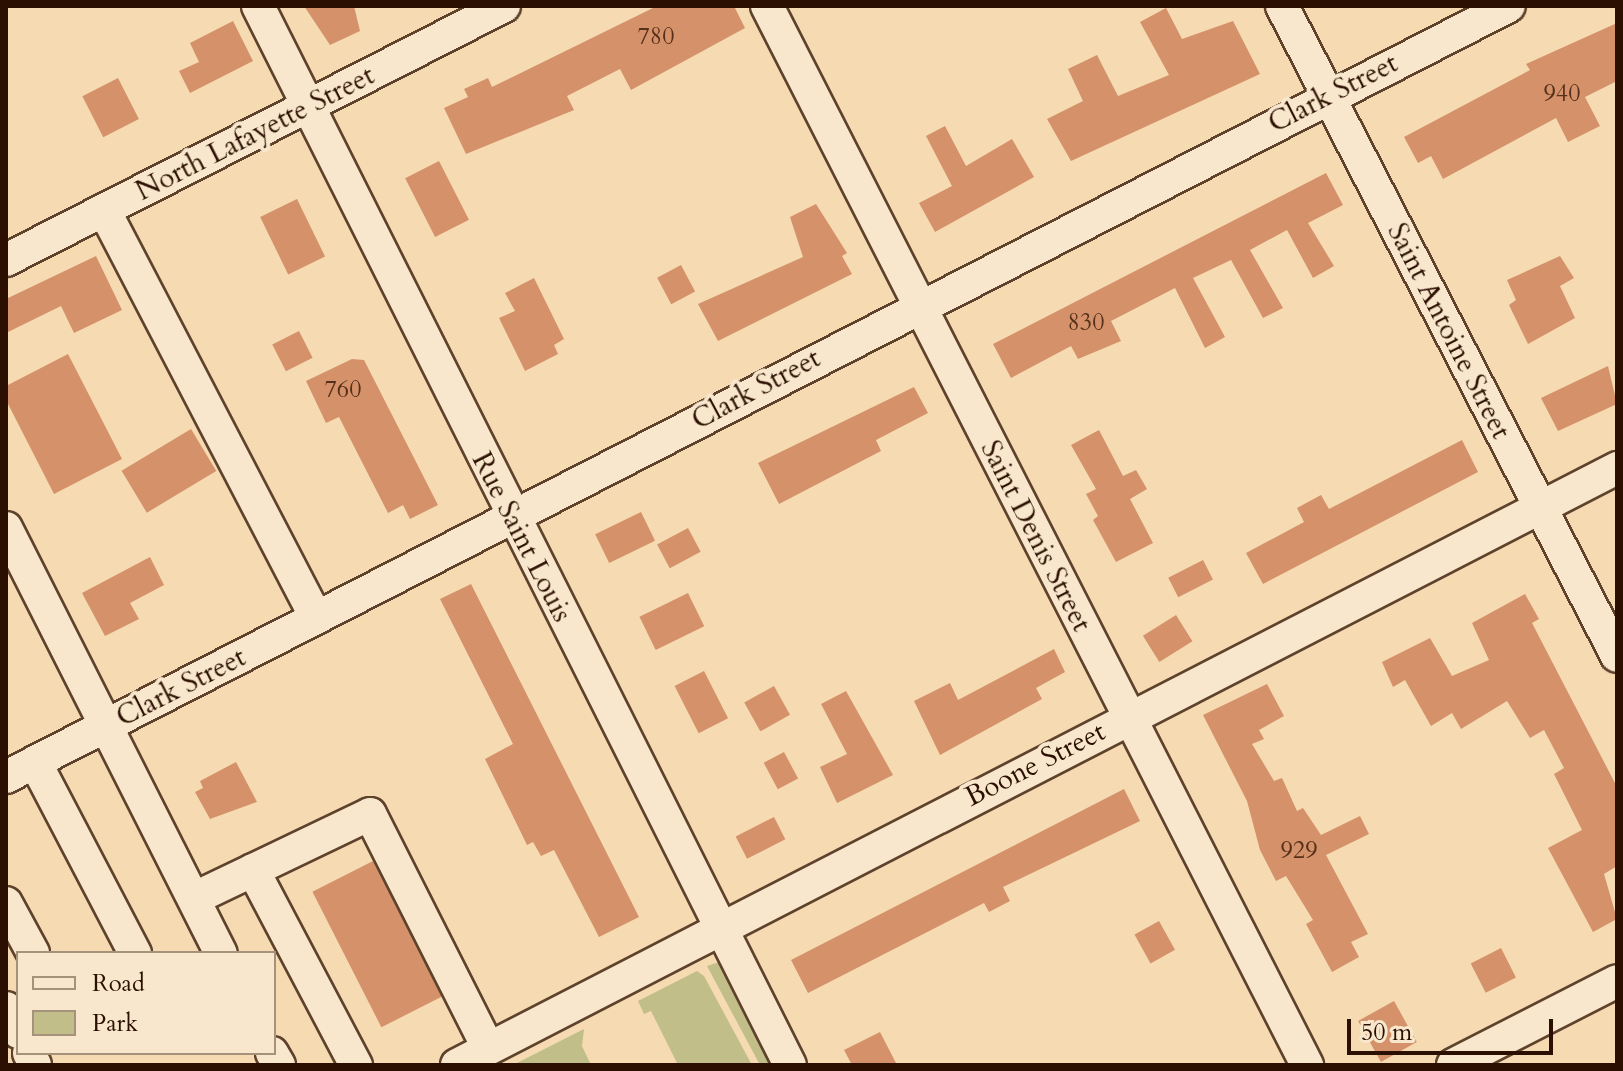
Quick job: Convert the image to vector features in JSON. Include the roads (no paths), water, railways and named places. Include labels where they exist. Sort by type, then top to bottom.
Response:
[{"type":"street","name":"Rue Saint Louis","points":[[258,6],[512,517],[790,1065]]},
{"type":"street","name":"North Lafayette Street","points":[[6,260],[504,6]]},
{"type":"street","name":"Saint Denis Street","points":[[767,6],[1307,1065]]},
{"type":"street","name":"Saint Antoine Street","points":[[1282,6],[1617,656]]},
{"type":"street","name":"Clark Street","points":[[6,777],[917,305],[1327,95],[1509,6]]},
{"type":"street","points":[[104,210],[316,617]]},
{"type":"street","name":"Boone Street","points":[[457,1065],[1129,715],[1617,468]]},
{"type":"street","points":[[6,528],[195,898],[209,949]]},
{"type":"street","points":[[35,762],[134,951]]},
{"type":"street","points":[[195,898],[370,814],[488,1048]]},
{"type":"street","points":[[253,870],[356,1065]]},
{"type":"street","points":[[6,903],[32,951]]},
{"type":"street","points":[[1453,1065],[1617,981]]},
{"type":"street","points":[[6,1008],[16,1028]]}]
